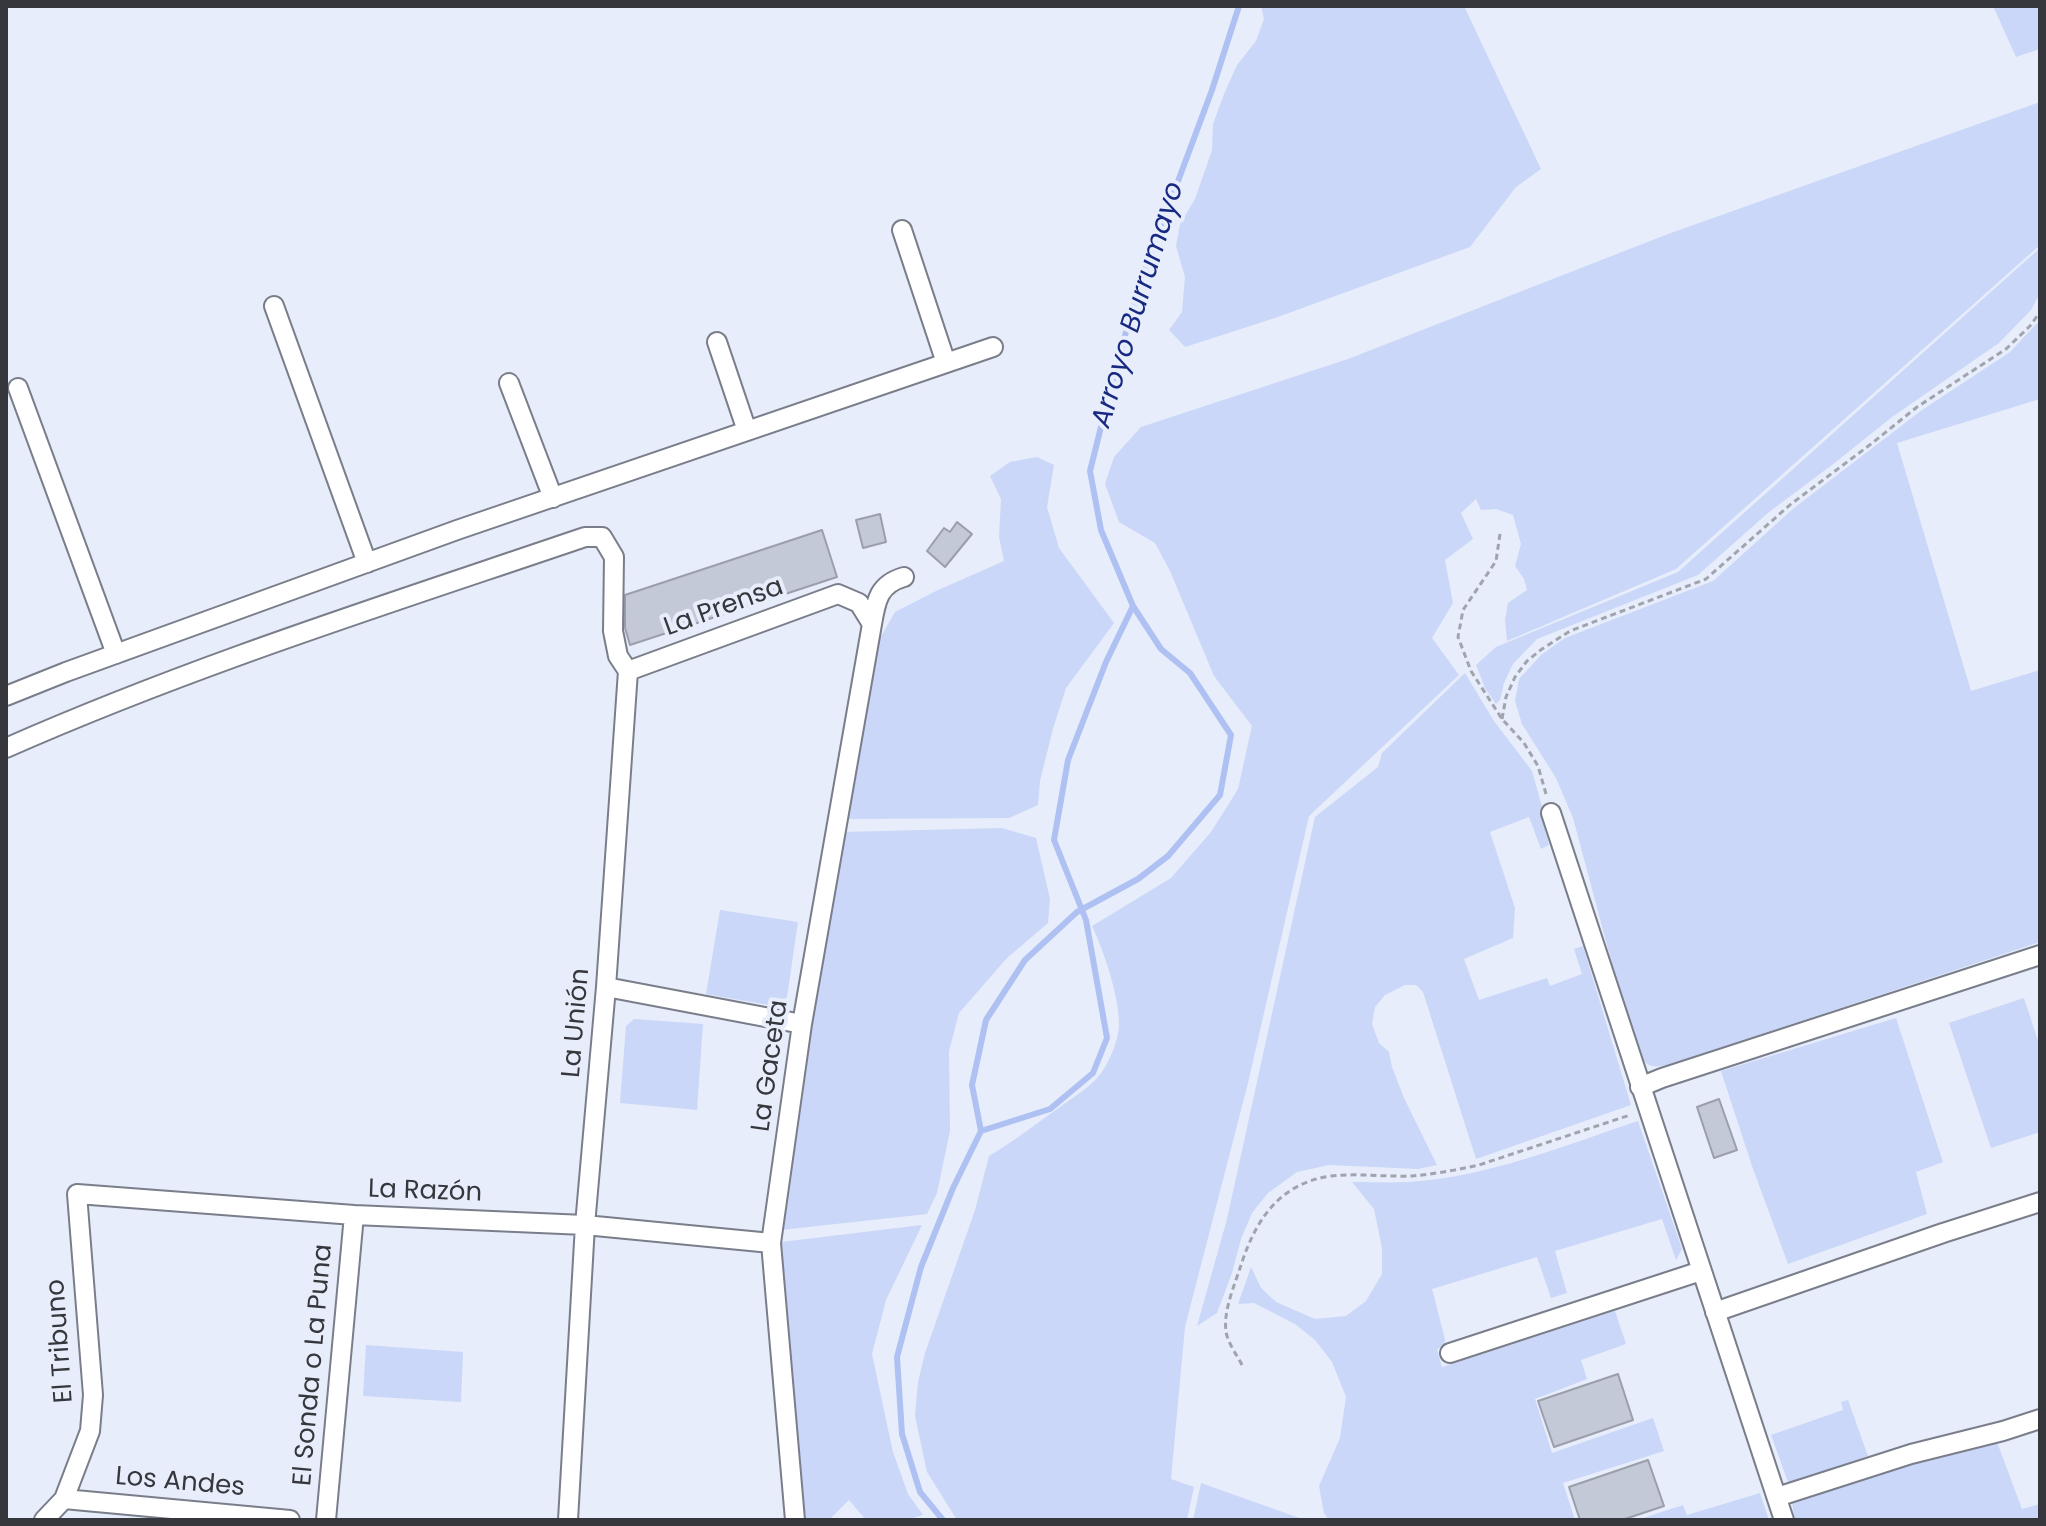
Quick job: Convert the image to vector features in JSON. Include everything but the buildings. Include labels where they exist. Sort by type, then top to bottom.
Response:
[{"type":"street","points":[[902,230],[946,363]]},
{"type":"street","points":[[274,306],[367,563]]},
{"type":"street","points":[[717,342],[747,431]]},
{"type":"street","points":[[6,696],[367,563],[993,347]]},
{"type":"street","points":[[509,383],[553,498]]},
{"type":"street","points":[[18,388],[116,654]]},
{"type":"street","name":"La Unión","points":[[6,748],[66,722],[293,637],[585,537],[602,537],[614,557],[613,631],[618,656],[628,671],[606,987],[585,1225],[568,1520]]},
{"type":"street","name":"La Gaceta","points":[[795,1520],[771,1243],[802,1024],[872,624],[878,597],[886,584],[904,577]]},
{"type":"street","name":"La Prensa","points":[[628,671],[838,594],[859,603],[872,624]]},
{"type":"street","points":[[1551,813],[1784,1520]]},
{"type":"street","points":[[1640,1087],[2040,955]]},
{"type":"street","points":[[606,987],[802,1024]]},
{"type":"street","name":"La Razón","points":[[77,1194],[354,1215],[585,1225],[771,1243]]},
{"type":"street","name":"El Tribuno","points":[[44,1520],[64,1499],[90,1431],[93,1395],[77,1194]]},
{"type":"street","points":[[1715,1312],[2040,1202]]},
{"type":"street","name":"El Sonda o La Puna","points":[[326,1520],[354,1215]]},
{"type":"street","points":[[1450,1353],[1701,1271]]},
{"type":"street","points":[[1777,1497],[1911,1454],[2040,1419]]},
{"type":"street","name":"Los Andes","points":[[64,1499],[290,1520]]},
{"type":"path","points":[[1502,719],[1506,697],[1515,677],[1527,661],[1542,649],[1570,631],[1706,579],[1791,504],[1917,407],[2006,349],[2040,312]]},
{"type":"path","points":[[1500,534],[1496,561],[1463,610],[1458,637],[1471,671],[1538,766],[1551,813]]},
{"type":"path","points":[[1242,1365],[1226,1332],[1228,1304],[1258,1224],[1278,1198],[1299,1184],[1331,1177],[1413,1176],[1479,1165],[1647,1108]]},
{"type":"shaded area","points":[[1261,6],[1464,6],[1541,169],[1516,187],[1470,247],[1275,318],[1185,347],[1169,330],[1182,312],[1185,277],[1176,246],[1180,224],[1195,199],[1212,150],[1213,124],[1224,94],[1237,65],[1256,41],[1264,19]]},
{"type":"shaded area","points":[[1993,6],[2040,6],[2040,49],[2016,57]]},
{"type":"shaded area","points":[[2040,102],[2040,245],[1676,569],[1507,641],[1505,620],[1508,603],[1527,590],[1515,566],[1521,544],[1513,515],[1496,509],[1481,510],[1476,499],[1461,513],[1473,539],[1445,560],[1453,603],[1432,638],[1459,675],[1309,816],[1248,1083],[1185,1327],[1171,1479],[1194,1487],[1187,1520],[957,1520],[927,1472],[915,1416],[925,1353],[975,1210],[989,1156],[1085,1089],[1105,1067],[1117,1037],[1119,1015],[1110,975],[1092,926],[1171,878],[1211,832],[1238,789],[1252,726],[1214,676],[1155,543],[1119,522],[1105,484],[1114,457],[1141,427],[1348,359],[1668,234]]},
{"type":"shaded area","points":[[2040,248],[2040,293],[2031,310],[1999,343],[1892,417],[1769,512],[1698,575],[1537,639],[1513,664],[1496,704],[1485,688],[1476,665],[1496,647],[1678,572]]},
{"type":"shaded area","points":[[2040,320],[2040,399],[1897,443],[1971,691],[2040,670],[2040,942],[1671,1064],[1647,1064],[1633,1042],[1573,818],[1556,778],[1522,724],[1515,701],[1519,679],[1541,655],[1565,638],[1713,581],[1794,508],[1922,410],[2010,352]]},
{"type":"shaded area","points":[[1037,457],[1054,465],[1047,507],[1059,548],[1114,623],[1066,688],[1040,781],[1038,805],[1009,818],[844,819],[879,640],[895,612],[1004,561],[999,537],[1001,499],[990,476],[1010,462]]},
{"type":"shaded area","points":[[1465,673],[1494,721],[1532,771],[1549,845],[1541,849],[1529,817],[1490,832],[1515,908],[1513,938],[1464,959],[1479,1000],[1547,978],[1550,986],[1582,974],[1574,949],[1583,946],[1631,1105],[1476,1159],[1423,992],[1416,985],[1405,985],[1385,995],[1375,1007],[1372,1024],[1379,1043],[1389,1052],[1404,1098],[1437,1165],[1418,1169],[1329,1165],[1297,1172],[1268,1193],[1252,1213],[1217,1313],[1197,1326],[1227,1219],[1315,817],[1378,767],[1382,753]]},
{"type":"shaded area","points":[[1002,828],[1036,838],[1050,899],[1048,923],[1007,958],[959,1013],[949,1051],[950,1131],[937,1193],[927,1214],[781,1230],[796,1112],[842,832]]},
{"type":"shaded area","points":[[720,910],[798,922],[787,997],[774,1006],[706,994]]},
{"type":"shaded area","points":[[2024,998],[2040,1047],[2040,1132],[1991,1148],[1949,1023]]},
{"type":"shaded area","points":[[1896,1018],[1943,1162],[1916,1172],[1927,1214],[1788,1264],[1721,1071]]},
{"type":"shaded area","points":[[634,1019],[703,1024],[697,1110],[620,1103],[626,1026]]},
{"type":"shaded area","points":[[1638,1121],[1682,1249],[1676,1260],[1662,1219],[1555,1251],[1567,1293],[1551,1298],[1537,1257],[1432,1289],[1445,1339],[1444,1345],[1437,1349],[1442,1367],[1615,1311],[1626,1344],[1581,1360],[1587,1379],[1535,1399],[1552,1453],[1653,1418],[1664,1451],[1563,1483],[1575,1520],[1329,1520],[1324,1513],[1319,1486],[1340,1438],[1346,1397],[1332,1362],[1315,1340],[1295,1324],[1254,1303],[1238,1304],[1251,1267],[1261,1288],[1276,1302],[1315,1319],[1346,1316],[1366,1301],[1382,1274],[1382,1248],[1374,1209],[1352,1182],[1408,1182],[1467,1174],[1525,1159]]},
{"type":"shaded area","points":[[922,1225],[886,1300],[872,1354],[893,1452],[908,1494],[923,1515],[906,1520],[866,1520],[849,1500],[829,1520],[806,1520],[785,1347],[781,1242]]},
{"type":"shaded area","points":[[366,1345],[463,1352],[461,1402],[363,1396]]},
{"type":"shaded area","points":[[1848,1400],[1868,1456],[1789,1485],[1771,1435],[1843,1410],[1841,1402]]},
{"type":"shaded area","points":[[1997,1442],[2022,1509],[2040,1504],[2040,1520],[1795,1520],[1792,1502],[1896,1461]]},
{"type":"shaded area","points":[[1201,1483],[1305,1520],[1193,1520]]},
{"type":"shaded area","points":[[1760,1493],[1769,1520],[1637,1520],[1683,1505],[1687,1515]]},
{"type":"waterway","name":"Arroyo Burrumayo","points":[[943,1520],[920,1492],[902,1434],[897,1357],[921,1267],[953,1188],[981,1131],[1050,1109],[1093,1073],[1107,1038],[1086,920],[1054,840],[1068,760],[1106,662],[1133,606],[1101,530],[1090,471],[1143,275],[1212,90],[1239,6]]},
{"type":"waterway","name":"Arroyo Burrumayo","points":[[981,1131],[972,1085],[986,1020],[1025,960],[1077,912],[1138,879],[1168,856],[1220,795],[1231,735],[1190,673],[1161,649],[1133,606]]}]
